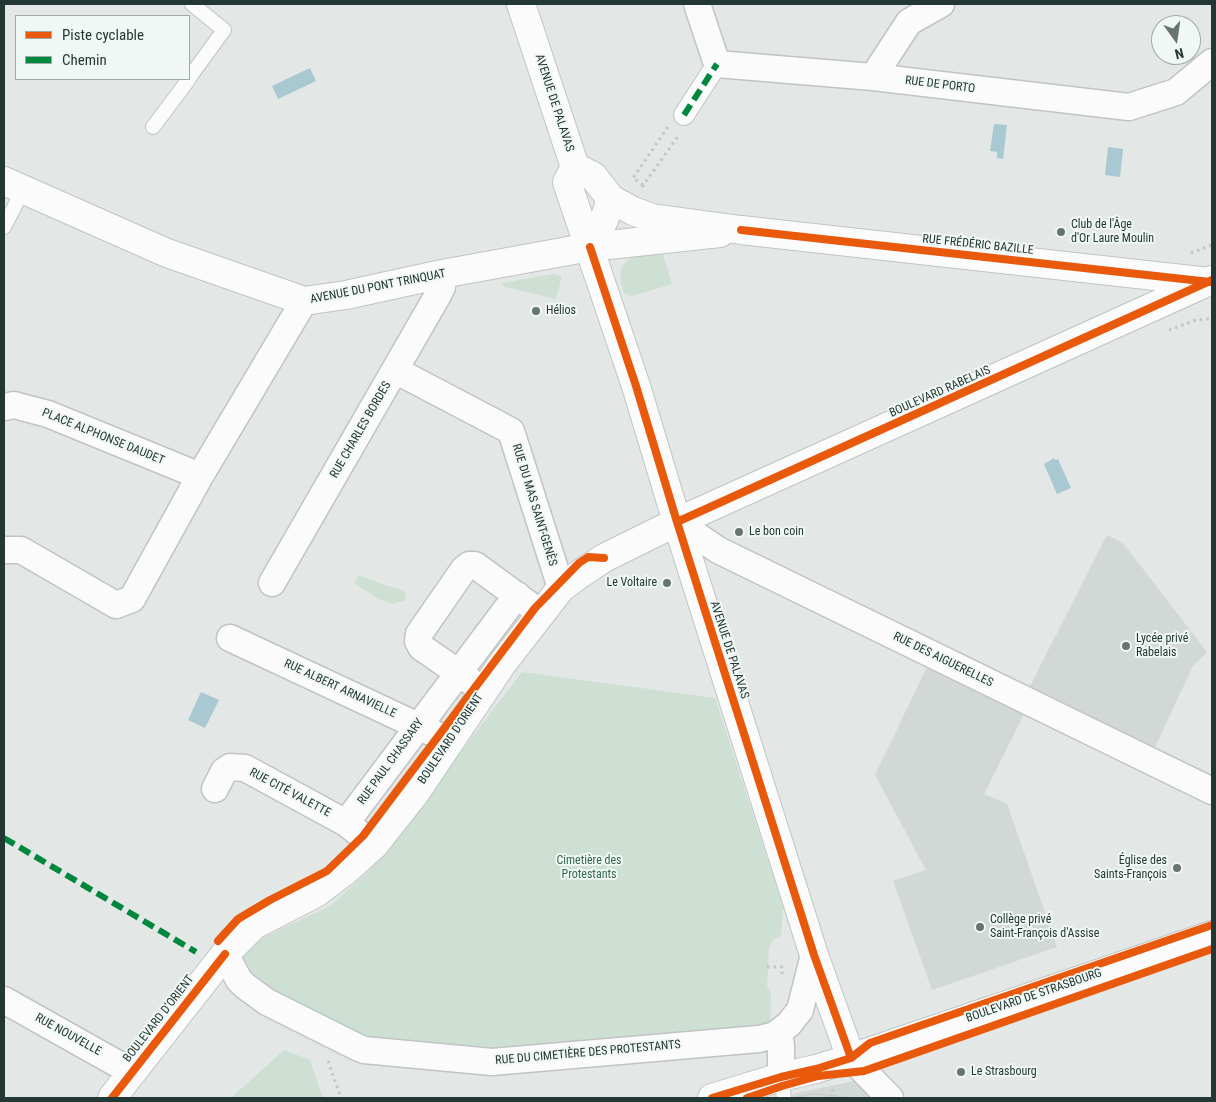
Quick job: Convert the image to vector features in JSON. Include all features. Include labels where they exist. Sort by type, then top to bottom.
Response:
[{"type":"main road","name":"AVENUE DE PALAVAS","points":[[521,4],[575,167],[567,182],[636,386],[814,956],[851,1058]]},
{"type":"main road","name":"RUE FRÉDÉRIC BAZILLE","points":[[575,167],[594,176],[611,199],[633,211],[652,218],[741,230],[1212,283]]},
{"type":"main road","name":"AVENUE DU PONT TRINQUAT","points":[[13,186],[167,253],[304,301],[346,295],[442,274],[590,247],[741,230]]},
{"type":"main road","points":[[590,247],[604,220],[611,199]]},
{"type":"main road","name":"BOULEVARD RABELAIS","points":[[677,522],[1212,283]]},
{"type":"main road","name":"BOULEVARD D'ORIENT","points":[[112,1098],[225,954],[254,925],[316,893],[345,871],[374,845],[416,792],[502,664],[561,588],[604,558],[677,522]]},
{"type":"main road","name":"BOULEVARD DE STRASBOURG","points":[[712,1098],[782,1087],[816,1069],[1212,935]]},
{"type":"street","points":[[680,122],[717,64],[697,4]]},
{"type":"street","points":[[873,77],[903,13],[941,4]]},
{"type":"street","name":"RUE DE PORTO","points":[[717,64],[873,77],[1129,107],[1176,92],[1212,62]]},
{"type":"street","name":"RUE CHARLES BORDES","points":[[272,583],[442,286],[442,274]]},
{"type":"street","points":[[4,550],[20,550],[116,605],[132,599],[200,476],[304,301]]},
{"type":"street","name":"RUE DU MAS SAINT-GENÈS","points":[[395,370],[511,432],[561,588]]},
{"type":"street","name":"PLACE ALPHONSE DAUDET","points":[[4,407],[14,405],[48,414],[200,476]]},
{"type":"street","name":"RUE DES AIGUERELLES","points":[[677,522],[718,550],[1212,791]]},
{"type":"street","points":[[485,690],[458,674],[421,647],[418,640],[419,634],[464,569],[469,565],[475,565],[542,613]]},
{"type":"street","name":"RUE PAUL CHASSARY","points":[[346,823],[517,595]]},
{"type":"street","name":"RUE ALBERT ARNAVIELLE","points":[[230,638],[450,742]]},
{"type":"street","name":"RUE CITÉ VALETTE","points":[[215,789],[224,771],[230,767],[244,768],[346,823]]},
{"type":"street","points":[[346,823],[374,845]]},
{"type":"street","name":"RUE DU CIMETIÈRE DES PROTESTANTS","points":[[225,954],[239,980],[267,1002],[364,1050],[492,1062],[759,1039],[775,1035]]},
{"type":"street","points":[[782,1087],[780,1040],[775,1035],[789,1024],[800,1010],[814,956]]},
{"type":"street","name":"RUE NOUVELLE","points":[[4,1000],[132,1072]]},
{"type":"street","points":[[851,1058],[890,1098]]},
{"type":"lane","points":[[190,78],[224,30],[192,4]]},
{"type":"lane","points":[[153,127],[188,80]]},
{"type":"lane","points":[[4,226],[13,186]]},
{"type":"path","points":[[650,176],[680,122]]},
{"type":"path","points":[[643,185],[633,178],[680,122]]},
{"type":"path","points":[[768,967],[782,967]]},
{"type":"shaded area","name":"Lycée privé Rabelais","points":[[1107,535],[1123,543],[1207,652],[1193,666],[1155,747],[1030,686]]},
{"type":"shaded area","points":[[927,667],[1024,714],[984,794],[1007,804],[1057,947],[932,990],[893,881],[926,870],[875,775]]},
{"type":"shaded area","points":[[864,1079],[886,1098],[783,1098],[797,1093]]},
{"type":"green space","points":[[662,251],[672,284],[629,297],[628,293],[624,294],[620,277],[622,266],[632,257]]},
{"type":"green space","points":[[553,274],[562,276],[556,299],[502,286],[502,283]]},
{"type":"green space","points":[[359,575],[405,592],[406,600],[393,604],[378,599],[354,583]]},
{"type":"green space","name":"Cimetière des Protestants","points":[[522,672],[715,698],[783,907],[781,935],[773,940],[769,947],[767,986],[771,992],[770,1025],[490,1049],[369,1037],[251,981],[241,957],[251,943],[330,906],[372,868]]},
{"type":"green space","points":[[284,1050],[310,1060],[323,1098],[231,1098]]},
{"type":"water","points":[[310,68],[316,81],[278,99],[272,86]]},
{"type":"water","points":[[994,124],[1007,125],[1003,159],[997,158],[997,152],[990,151]]},
{"type":"water","points":[[1108,147],[1123,149],[1120,177],[1105,175]]},
{"type":"water","points":[[1054,458],[1055,460],[1058,459],[1071,488],[1057,494],[1044,464]]},
{"type":"water","points":[[201,692],[219,700],[205,728],[188,720]]},
{"type":"tram line","points":[[793,1098],[812,1094],[846,1098]]},
{"type":"marked path","points":[[684,115],[717,64]]},
{"type":"marked path","points":[[4,838],[196,952]]},
{"type":"cycle path","points":[[741,230],[1210,282]]},
{"type":"cycle path","points":[[590,247],[636,386],[814,955],[851,1058]]},
{"type":"cycle path","points":[[677,522],[1212,280]]},
{"type":"cycle path","points":[[218,941],[238,919],[270,900],[327,871],[363,836],[535,608],[579,563],[588,557],[604,558]]},
{"type":"cycle path","points":[[712,1098],[851,1058],[870,1043],[1212,925]]},
{"type":"cycle path","points":[[747,1098],[818,1076],[864,1071],[1212,949]]},
{"type":"cycle path","points":[[112,1098],[225,954]]},
{"type":"place","name":"Club de l'Âge d'Or Laure Moulin","points":[[1061,232]]},
{"type":"place","name":"Hélios","points":[[536,311]]},
{"type":"place","name":"Le bon coin","points":[[739,532]]},
{"type":"place","name":"Le Voltaire","points":[[667,583]]},
{"type":"place","name":"Lycée privé Rabelais","points":[[1126,646]]},
{"type":"place","name":"Église des Saints-François","points":[[1177,868]]},
{"type":"place","name":"Collège privé Saint-François d'Assise","points":[[980,927]]},
{"type":"place","name":"Le Strasbourg","points":[[961,1072]]}]
